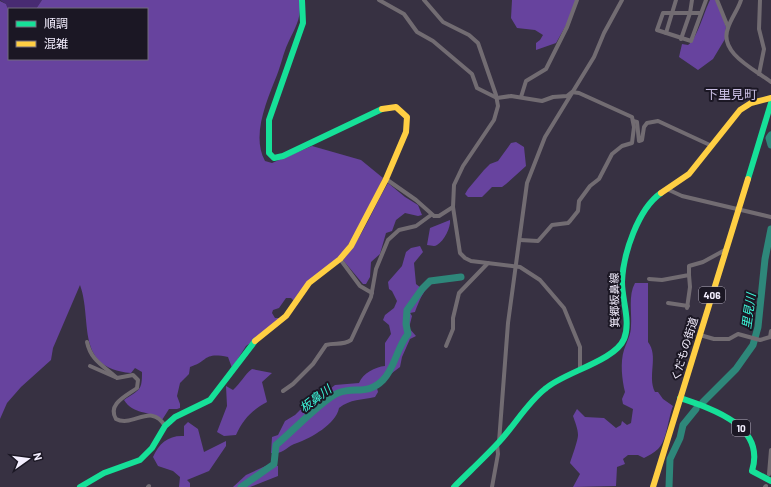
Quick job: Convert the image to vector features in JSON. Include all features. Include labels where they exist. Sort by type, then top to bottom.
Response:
[{"type":"main road","points":[[85,486],[104,473],[140,460],[152,448],[165,426],[175,417],[210,400],[252,343],[286,316],[309,284],[340,259],[351,246],[386,179],[408,127],[407,116],[396,107],[385,108],[283,156],[274,158],[269,153],[269,120],[303,23],[302,0]]},
{"type":"main road","name":"箕郷板鼻線","points":[[454,487],[498,443],[544,388],[611,353],[624,338],[626,321],[622,282],[626,253],[649,203],[669,190],[689,174],[740,110],[751,103],[771,98]]},
{"type":"main road","name":"くだもの街道","points":[[653,487],[771,103]]},
{"type":"main road","name":"10","points":[[680,398],[704,407],[746,432],[751,438],[755,449],[752,471],[767,485]]},
{"type":"street","points":[[379,0],[404,14],[417,32],[433,41],[472,74],[477,88],[497,98],[511,96],[542,101],[553,96],[568,96],[572,92]]},
{"type":"street","points":[[424,0],[443,22],[474,38],[478,43],[497,98],[498,111],[494,120],[463,166],[456,180],[453,206],[459,249],[462,255],[471,261],[520,267],[535,276],[563,306],[580,347],[580,369]]},
{"type":"street","points":[[521,97],[526,81],[546,69],[567,27],[578,0]]},
{"type":"street","points":[[492,487],[498,454],[508,323],[527,182],[545,137],[594,57],[604,33],[622,0]]},
{"type":"street","points":[[666,33],[676,0]]},
{"type":"street","points":[[681,39],[690,13],[692,0]]},
{"type":"street","points":[[700,13],[663,13],[657,30],[691,41],[706,0]]},
{"type":"street","points":[[717,0],[728,27]]},
{"type":"street","points":[[742,0],[728,27],[726,37],[735,54],[771,82]]},
{"type":"street","points":[[759,74],[764,49],[759,29],[760,0]]},
{"type":"street","points":[[572,92],[595,99],[629,115],[633,121],[637,122],[639,140],[642,140],[644,127],[647,123],[658,121],[712,146]]},
{"type":"street","points":[[520,240],[538,241],[552,225],[568,223],[570,221],[578,211],[579,201],[590,186],[599,179],[612,154],[622,146],[632,143],[633,121]]},
{"type":"street","points":[[386,179],[416,200],[431,215],[438,216],[453,206]]},
{"type":"street","points":[[669,190],[682,196],[771,217]]},
{"type":"street","points":[[283,391],[293,384],[313,364],[326,345],[332,343],[341,344],[351,340],[372,293],[376,269],[389,238],[399,230],[416,226],[431,215]]},
{"type":"street","points":[[668,303],[688,307],[690,287],[688,275],[689,266],[703,262],[726,250]]},
{"type":"street","points":[[340,259],[360,286],[372,293]]},
{"type":"street","points":[[446,346],[453,329],[453,318],[459,293],[488,263]]},
{"type":"street","points":[[649,279],[662,280],[688,275]]},
{"type":"street","points":[[699,335],[714,339],[729,339],[738,334],[760,340],[770,337],[771,332]]},
{"type":"street","points":[[87,342],[94,360],[118,378]]},
{"type":"street","points":[[90,366],[118,378],[133,375],[136,376],[139,384],[137,388],[120,400],[114,407],[113,413],[116,419],[124,422],[149,415],[158,418],[165,426]]},
{"type":"street","points":[[769,474],[771,450]]},
{"type":"shaded area","points":[[0,0],[42,0],[37,8],[8,8],[8,9],[6,4]]},
{"type":"shaded area","points":[[42,0],[300,0],[300,13],[297,23],[286,47],[262,118],[260,141],[261,151],[265,161],[272,163],[312,146],[361,160],[383,178],[355,235],[341,255],[294,301],[291,298],[286,298],[279,308],[273,310],[272,313],[275,318],[283,318],[246,346],[232,368],[228,357],[220,356],[210,356],[190,367],[189,374],[180,383],[177,396],[180,408],[169,409],[162,420],[132,408],[124,400],[134,394],[141,386],[142,372],[135,368],[131,373],[113,369],[101,362],[93,352],[89,341],[84,299],[80,285],[53,348],[51,360],[21,387],[7,403],[0,419],[0,1],[6,4],[8,9],[8,60],[148,60],[148,8],[37,8]]},
{"type":"shaded area","points":[[512,0],[576,0],[569,20],[556,43],[536,50],[536,43],[543,35],[535,30],[517,28],[511,18]]},
{"type":"shaded area","points":[[710,0],[715,0],[718,3],[726,27],[725,39],[713,59],[698,70],[679,57],[682,44],[688,45],[694,37]]},
{"type":"shaded area","points":[[516,142],[524,147],[526,166],[502,187],[492,187],[482,197],[468,197],[465,194],[484,170],[490,164],[498,161],[511,143]]},
{"type":"shaded area","points":[[388,183],[405,197],[418,205],[422,215],[418,216],[405,213],[396,220],[392,231],[386,233],[380,254],[371,262],[370,277],[366,284],[363,284],[343,260],[362,232]]},
{"type":"shaded area","points":[[450,220],[448,230],[440,243],[436,246],[427,245],[430,228]]},
{"type":"shaded area","points":[[420,246],[423,252],[414,263],[416,284],[421,288],[428,280],[438,281],[426,289],[415,312],[410,313],[412,316],[409,328],[416,336],[410,339],[402,357],[400,367],[392,373],[386,373],[376,384],[378,392],[375,397],[352,401],[343,405],[339,408],[333,420],[316,434],[303,441],[293,444],[282,452],[271,453],[272,437],[278,435],[285,421],[300,410],[305,409],[335,385],[359,383],[363,376],[370,371],[385,366],[385,343],[391,334],[389,325],[383,320],[385,315],[394,308],[397,301],[392,291],[389,289],[388,282],[402,266],[406,252],[411,248]]},
{"type":"shaded area","points":[[635,283],[648,283],[648,342],[653,353],[653,386],[655,392],[658,392],[663,399],[673,406],[665,435],[661,445],[644,458],[638,455],[628,455],[623,459],[625,464],[617,467],[616,486],[573,487],[580,474],[570,463],[578,437],[578,430],[573,416],[577,409],[585,417],[604,418],[616,428],[621,425],[622,421],[627,425],[631,423],[633,409],[623,404],[622,399],[625,392],[622,377],[622,365],[624,350],[631,329],[631,298]]},
{"type":"shaded area","points":[[252,369],[272,373],[262,382],[267,402],[248,416],[236,435],[224,436],[217,432],[227,406],[226,386],[233,390]]},
{"type":"shaded area","points":[[188,422],[198,429],[204,452],[226,441],[226,446],[209,471],[187,480],[190,483],[190,487],[179,487],[180,477],[173,471],[158,466],[153,457],[161,444],[165,441],[174,437],[184,436],[184,426]]},
{"type":"shaded area","points":[[272,463],[278,466],[278,476],[250,487],[233,487],[246,475]]},
{"type":"waterway","name":"里見川","points":[[771,135],[769,138],[771,145]]},
{"type":"waterway","name":"里見川","points":[[703,402],[736,369],[753,345],[758,327],[765,259],[771,229]]},
{"type":"waterway","name":"板鼻川","points":[[241,487],[274,464],[276,445],[324,402],[332,396],[344,391],[372,388],[383,380],[390,370],[401,345],[408,334],[406,324],[407,310],[422,289],[430,281],[461,277]]},
{"type":"waterway","name":"里見川","points":[[669,487],[670,459],[680,438],[683,425],[696,409]]},
{"type":"traffic: fast","points":[[302,0],[303,23],[269,120],[269,153],[274,158],[283,156],[382,109]]},
{"type":"traffic: fast","points":[[748,179],[771,103]]},
{"type":"traffic: fast","points":[[454,487],[499,442],[532,401],[545,389],[553,383],[600,360],[619,347],[624,339],[627,325],[622,289],[625,259],[633,233],[639,221],[645,210],[661,193]]},
{"type":"traffic: fast","points":[[80,487],[104,473],[140,460],[152,448],[165,426],[175,417],[210,400],[255,341]]},
{"type":"traffic: fast","points":[[680,398],[721,414],[734,422],[744,431],[751,442],[754,455],[752,471],[771,481]]},
{"type":"traffic: slow","points":[[661,193],[689,174],[740,110],[751,103],[771,98]]},
{"type":"traffic: slow","points":[[255,341],[286,316],[309,283],[340,259],[351,246],[386,179],[406,132],[407,117],[396,107],[382,109]]},
{"type":"traffic: slow","points":[[653,487],[748,179]]},
{"type":"district","name":"下里見町","points":[[731,94]]}]
